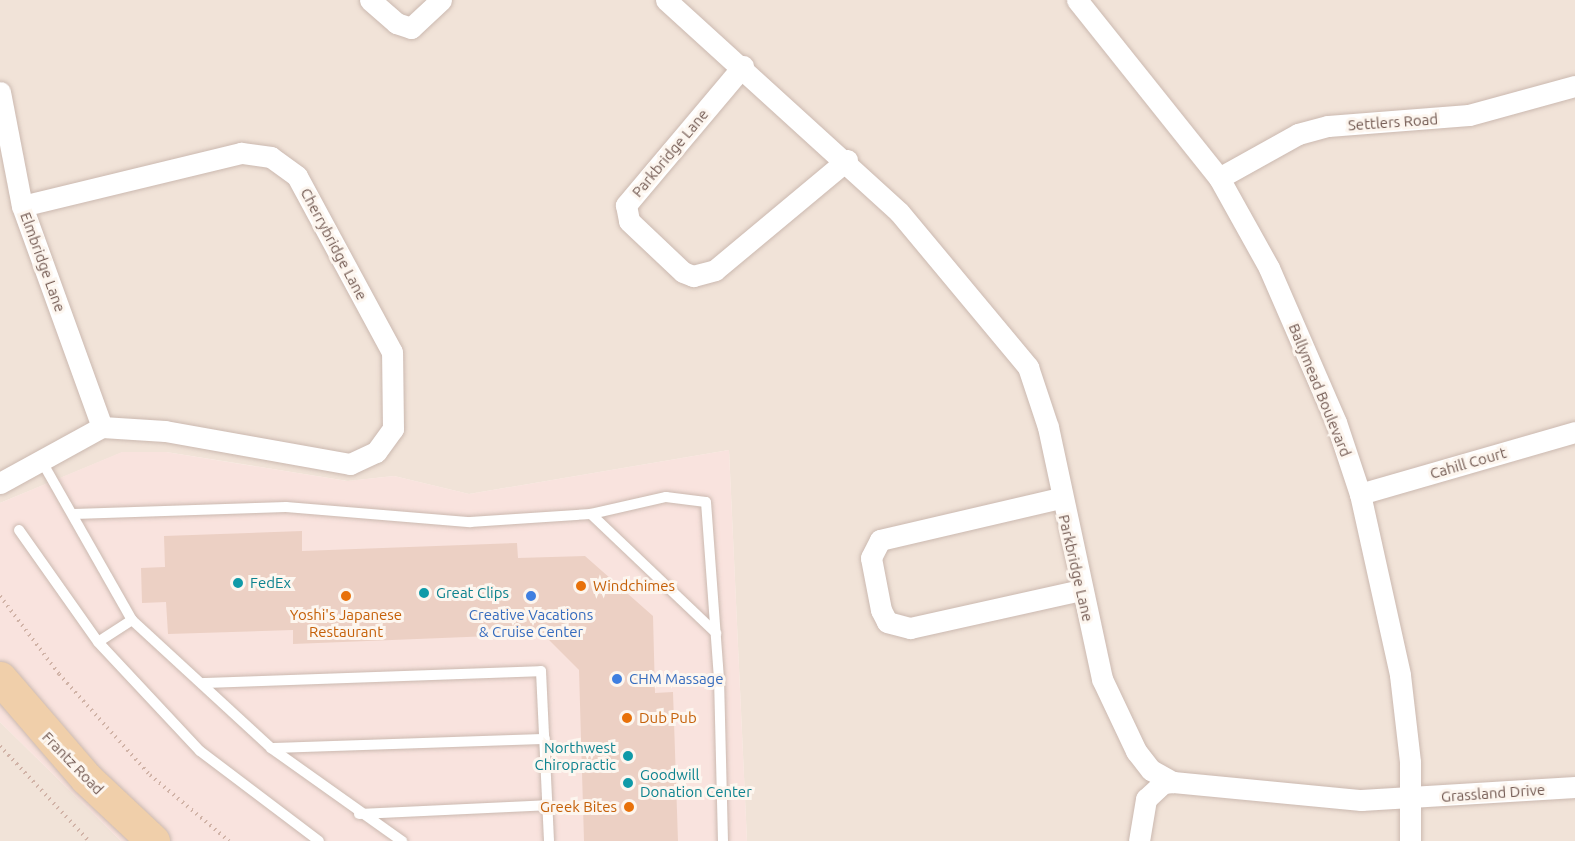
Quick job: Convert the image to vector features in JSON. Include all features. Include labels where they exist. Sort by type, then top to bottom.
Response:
[{"type":"main road","name":"Frantz Road","points":[[0,678],[86,778],[153,841]]},
{"type":"street","points":[[370,0],[396,23],[411,28],[441,0]]},
{"type":"street","name":"Parkbridge Lane","points":[[666,0],[847,160],[899,212],[1028,367],[1048,427],[1060,498],[1102,679],[1136,751],[1151,770],[1173,782],[1273,795],[1411,799]]},
{"type":"street","name":"Ballymead Boulevard","points":[[1077,0],[1219,178],[1269,268],[1360,494],[1400,675],[1411,799],[1410,841]]},
{"type":"street","name":"Parkbridge Lane","points":[[743,66],[626,205],[628,221],[683,272],[705,276],[715,270],[847,160]]},
{"type":"street","name":"Settlers Road","points":[[1219,178],[1298,134],[1328,126],[1469,115],[1575,86]]},
{"type":"street","name":"Elmbridge Lane","points":[[0,92],[22,206],[102,427]]},
{"type":"street","name":"Cherrybridge Lane","points":[[22,206],[241,153],[271,157],[297,176],[392,352],[393,429],[376,452],[350,464],[165,431],[102,427]]},
{"type":"street","points":[[0,483],[102,427]]},
{"type":"street","name":"Cahill Court","points":[[1360,494],[1575,432]]},
{"type":"street","points":[[1060,498],[880,540],[871,558],[877,590],[887,622],[897,628],[1081,590]]},
{"type":"street","points":[[1140,841],[1146,800],[1163,783],[1173,782]]},
{"type":"street","name":"Grassland Drive","points":[[1411,799],[1575,787]]},
{"type":"lane","points":[[41,460],[74,514],[132,620],[203,682],[271,748],[359,814],[402,841]]},
{"type":"lane","points":[[74,514],[286,507],[470,522],[591,514],[666,497],[706,502],[716,633],[723,841]]},
{"type":"lane","points":[[591,514],[716,633]]},
{"type":"lane","points":[[19,530],[98,642],[200,751],[319,841]]},
{"type":"lane","points":[[98,642],[132,620]]},
{"type":"lane","points":[[203,682],[541,671],[549,841]]},
{"type":"lane","points":[[271,748],[545,739]]},
{"type":"lane","points":[[359,814],[547,805]]},
{"type":"path","points":[[0,596],[59,674],[150,775],[229,841]]},
{"type":"path","points":[[0,746],[89,841]]},
{"type":"shaded area","points":[[0,0],[1575,0],[1575,841],[747,841],[729,450],[469,494],[394,476],[348,481],[166,452],[123,452],[0,503]]},
{"type":"shaded area","points":[[729,450],[747,841],[121,841],[0,722],[0,503],[122,452],[166,452],[347,481],[394,476],[469,494]]},
{"type":"shaded area","points":[[0,722],[121,841],[0,841]]},
{"type":"building","points":[[302,531],[302,551],[517,543],[518,558],[585,556],[653,616],[655,693],[673,692],[678,841],[584,841],[579,670],[543,634],[293,644],[293,630],[168,634],[166,602],[142,603],[141,568],[165,567],[164,536]]},
{"type":"place","name":"FedEx","points":[[238,583]]},
{"type":"place","name":"Windchimes","points":[[581,586]]},
{"type":"place","name":"Great Clips","points":[[424,593]]},
{"type":"place","name":"Yoshi's Japanese Restaurant","points":[[346,596]]},
{"type":"place","name":"Creative Vacations & Cruise Center","points":[[531,596]]},
{"type":"place","name":"CHM Massage","points":[[617,679]]},
{"type":"place","name":"Dub Pub","points":[[627,718]]},
{"type":"place","name":"Northwest Chiropractic","points":[[628,756]]},
{"type":"place","name":"Goodwill Donation Center","points":[[628,783]]},
{"type":"place","name":"Greek Bites","points":[[629,807]]}]
